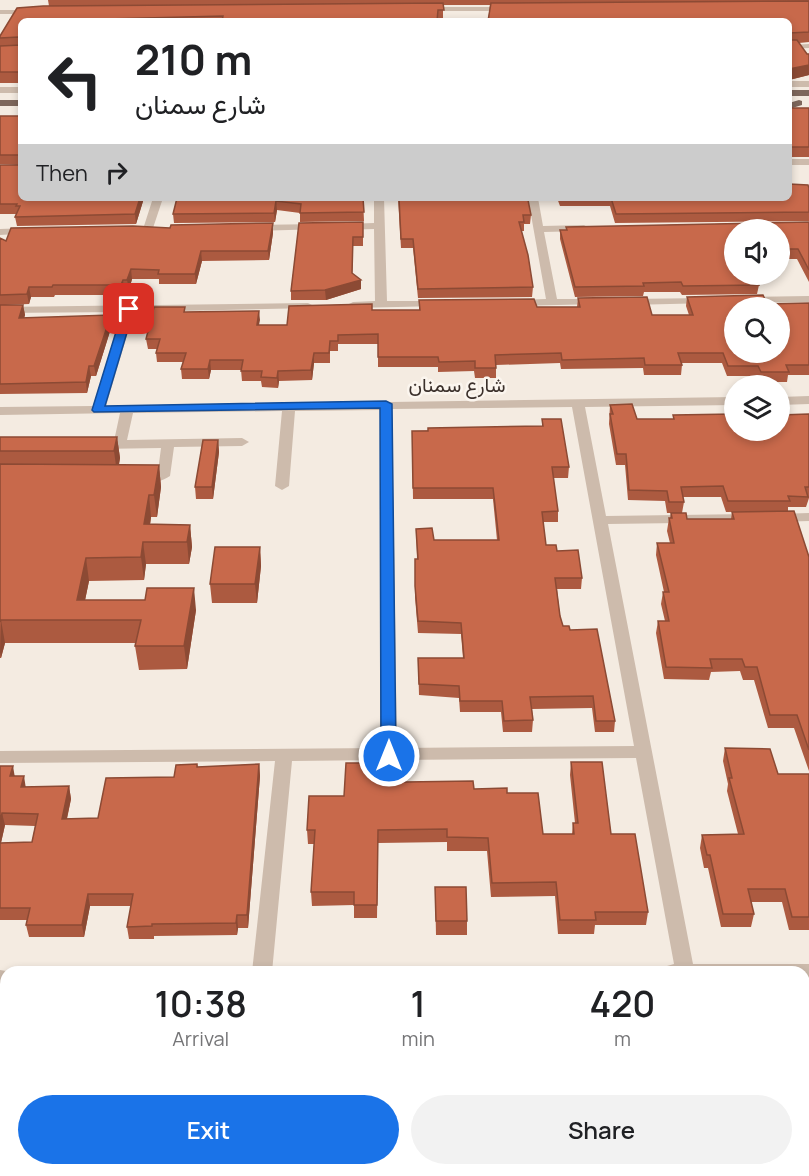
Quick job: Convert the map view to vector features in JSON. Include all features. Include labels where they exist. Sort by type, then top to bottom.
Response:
[{"type":"main road","points":[[792,98],[809,93]]},
{"type":"main road","points":[[0,98],[18,98]]},
{"type":"main road","points":[[792,98],[809,102]]},
{"type":"main road","points":[[0,103],[18,103]]},
{"type":"main road","points":[[0,108],[18,108]]},
{"type":"street","points":[[3,12],[13,0]]},
{"type":"street","points":[[414,9],[457,9],[510,4],[522,9]]},
{"type":"street","points":[[3,12],[28,12],[39,8]]},
{"type":"street","points":[[457,9],[458,18]]},
{"type":"street","points":[[792,84],[809,84]]},
{"type":"street","points":[[0,90],[18,90]]},
{"type":"street","points":[[792,112],[809,111]]},
{"type":"street","points":[[792,162],[809,162]]},
{"type":"street","points":[[125,230],[154,229],[158,201]]},
{"type":"street","points":[[379,201],[381,305]]},
{"type":"street","points":[[534,201],[552,303]]},
{"type":"street","points":[[241,228],[380,226]]},
{"type":"street","points":[[539,229],[597,228]]},
{"type":"street","points":[[0,232],[34,231]]},
{"type":"street","points":[[790,299],[809,299]]},
{"type":"street","points":[[507,303],[716,301]]},
{"type":"street","points":[[0,310],[449,304]]},
{"type":"street","points":[[98,410],[129,309]]},
{"type":"street","points":[[790,400],[809,400]]},
{"type":"street","name":"شارع سمنان","points":[[0,411],[724,401]]},
{"type":"street","points":[[578,403],[684,966]]},
{"type":"street","points":[[386,404],[389,756]]},
{"type":"street","points":[[282,486],[289,406]]},
{"type":"street","points":[[120,445],[127,410]]},
{"type":"street","points":[[84,445],[242,442]]},
{"type":"street","points":[[123,480],[152,479],[162,476],[166,470],[168,444]]},
{"type":"street","points":[[600,520],[809,517]]},
{"type":"street","points":[[0,757],[389,756],[644,752]]},
{"type":"street","points":[[263,966],[284,756]]},
{"type":"building","points":[[809,1],[809,32],[792,33],[792,18],[488,18],[491,3]]},
{"type":"building","points":[[443,3],[444,10],[438,10],[437,18],[223,18],[223,16],[18,18],[18,37],[0,38],[17,8]]},
{"type":"building","points":[[792,40],[797,40],[809,54],[809,65],[792,68]]},
{"type":"building","points":[[18,45],[18,72],[0,72],[0,46]]},
{"type":"building","points":[[792,108],[809,108],[809,147],[792,147]]},
{"type":"building","points":[[0,116],[18,116],[18,155],[0,155]]},
{"type":"building","points":[[0,165],[18,165],[18,201],[139,201],[135,214],[15,217],[20,206],[0,204]]},
{"type":"building","points":[[792,184],[808,185],[809,188],[809,212],[616,214],[612,201],[792,201]]},
{"type":"building","points":[[176,201],[276,201],[274,213],[173,214]]},
{"type":"building","points":[[276,201],[363,201],[364,212],[300,213],[301,204]]},
{"type":"building","points":[[399,201],[528,201],[531,215],[523,215],[524,222],[519,222],[528,255],[533,287],[418,289],[413,239],[401,239]]},
{"type":"building","points":[[363,222],[363,237],[353,237],[352,273],[361,280],[325,290],[291,291],[299,223]]},
{"type":"building","points":[[790,222],[809,222],[809,270],[798,249],[790,249]]},
{"type":"building","points":[[273,223],[268,251],[201,251],[195,274],[158,274],[159,270],[131,269],[127,280],[123,280],[121,285],[53,285],[52,287],[29,287],[27,294],[0,295],[0,238],[6,241],[11,228],[133,226],[170,228],[171,225]]},
{"type":"building","points":[[724,224],[724,285],[759,285],[683,286],[681,282],[643,283],[644,286],[575,287],[560,230],[567,230],[566,227]]},
{"type":"building","points":[[763,295],[764,297],[724,297],[724,356],[723,353],[678,353],[682,365],[645,365],[644,358],[562,360],[561,353],[495,355],[496,368],[475,368],[475,361],[439,362],[438,357],[378,357],[378,334],[338,335],[338,341],[330,341],[329,353],[314,353],[311,370],[278,371],[277,378],[261,377],[262,371],[241,371],[243,360],[210,360],[208,369],[181,369],[186,353],[156,353],[160,339],[146,339],[154,307],[185,307],[184,312],[259,311],[257,325],[287,325],[289,306],[372,304],[372,310],[420,310],[419,300],[534,299],[537,307],[580,307],[578,298],[647,297],[652,315],[693,315],[687,297]]},
{"type":"building","points":[[790,303],[809,303],[809,365],[786,365],[789,372],[761,372],[758,366],[728,366],[727,363],[790,363]]},
{"type":"building","points":[[0,305],[23,305],[19,318],[111,315],[94,366],[89,366],[86,382],[0,384]]},
{"type":"building","points":[[632,404],[637,419],[674,419],[673,415],[724,414],[724,441],[790,441],[790,415],[809,414],[809,487],[805,487],[808,497],[788,496],[790,501],[728,501],[723,486],[681,487],[684,502],[669,502],[667,491],[629,490],[626,454],[617,454],[610,405]]},
{"type":"building","points":[[542,419],[561,419],[569,467],[552,467],[558,511],[542,512],[546,545],[556,545],[557,551],[578,550],[582,578],[555,578],[560,616],[563,626],[569,626],[570,630],[597,629],[615,721],[596,721],[593,696],[530,697],[533,720],[504,721],[502,701],[460,701],[459,686],[419,684],[418,658],[464,658],[461,623],[418,621],[415,586],[415,559],[418,559],[416,529],[432,528],[434,540],[499,540],[493,488],[413,488],[412,431],[428,431],[428,428],[543,426]]},
{"type":"building","points":[[0,437],[117,437],[114,451],[0,451]]},
{"type":"building","points":[[203,440],[218,440],[212,487],[195,487]]},
{"type":"building","points":[[0,464],[159,465],[154,495],[149,495],[144,524],[190,525],[187,542],[143,542],[141,557],[86,558],[77,600],[145,600],[147,588],[194,588],[184,646],[135,646],[141,620],[1,620],[0,622]]},
{"type":"building","points":[[794,511],[809,557],[809,750],[797,715],[770,715],[757,667],[745,667],[742,659],[710,659],[712,668],[666,667],[658,621],[669,621],[663,592],[669,592],[657,543],[674,543],[669,518],[672,518],[671,513],[686,513],[687,519],[734,519],[732,512]]},
{"type":"building","points":[[215,547],[260,547],[255,584],[210,584]]},
{"type":"building","points":[[725,748],[770,749],[778,774],[809,774],[809,917],[792,917],[785,889],[748,889],[754,914],[723,914],[710,855],[707,855],[702,835],[744,834],[729,778],[732,778]]},
{"type":"building","points":[[571,762],[602,762],[611,834],[635,834],[648,912],[595,912],[596,920],[560,920],[556,882],[492,883],[488,838],[447,837],[447,829],[378,830],[377,905],[354,905],[354,892],[311,892],[315,830],[307,830],[309,796],[344,796],[346,763],[378,763],[378,777],[405,777],[405,782],[473,781],[474,789],[507,788],[507,793],[538,793],[543,834],[574,834],[573,823],[578,823]]},
{"type":"building","points":[[197,764],[197,767],[259,764],[247,915],[237,915],[236,923],[152,924],[152,926],[127,927],[133,894],[88,894],[82,925],[26,925],[30,908],[0,908],[0,843],[32,842],[38,814],[2,813],[0,823],[0,766],[13,766],[10,776],[24,776],[21,787],[69,786],[62,819],[98,818],[106,778],[174,777],[176,765]]},
{"type":"building","points":[[435,887],[466,887],[467,921],[436,921]]},
{"type":"route","points":[[129,309],[98,410],[386,404],[389,756]]}]
